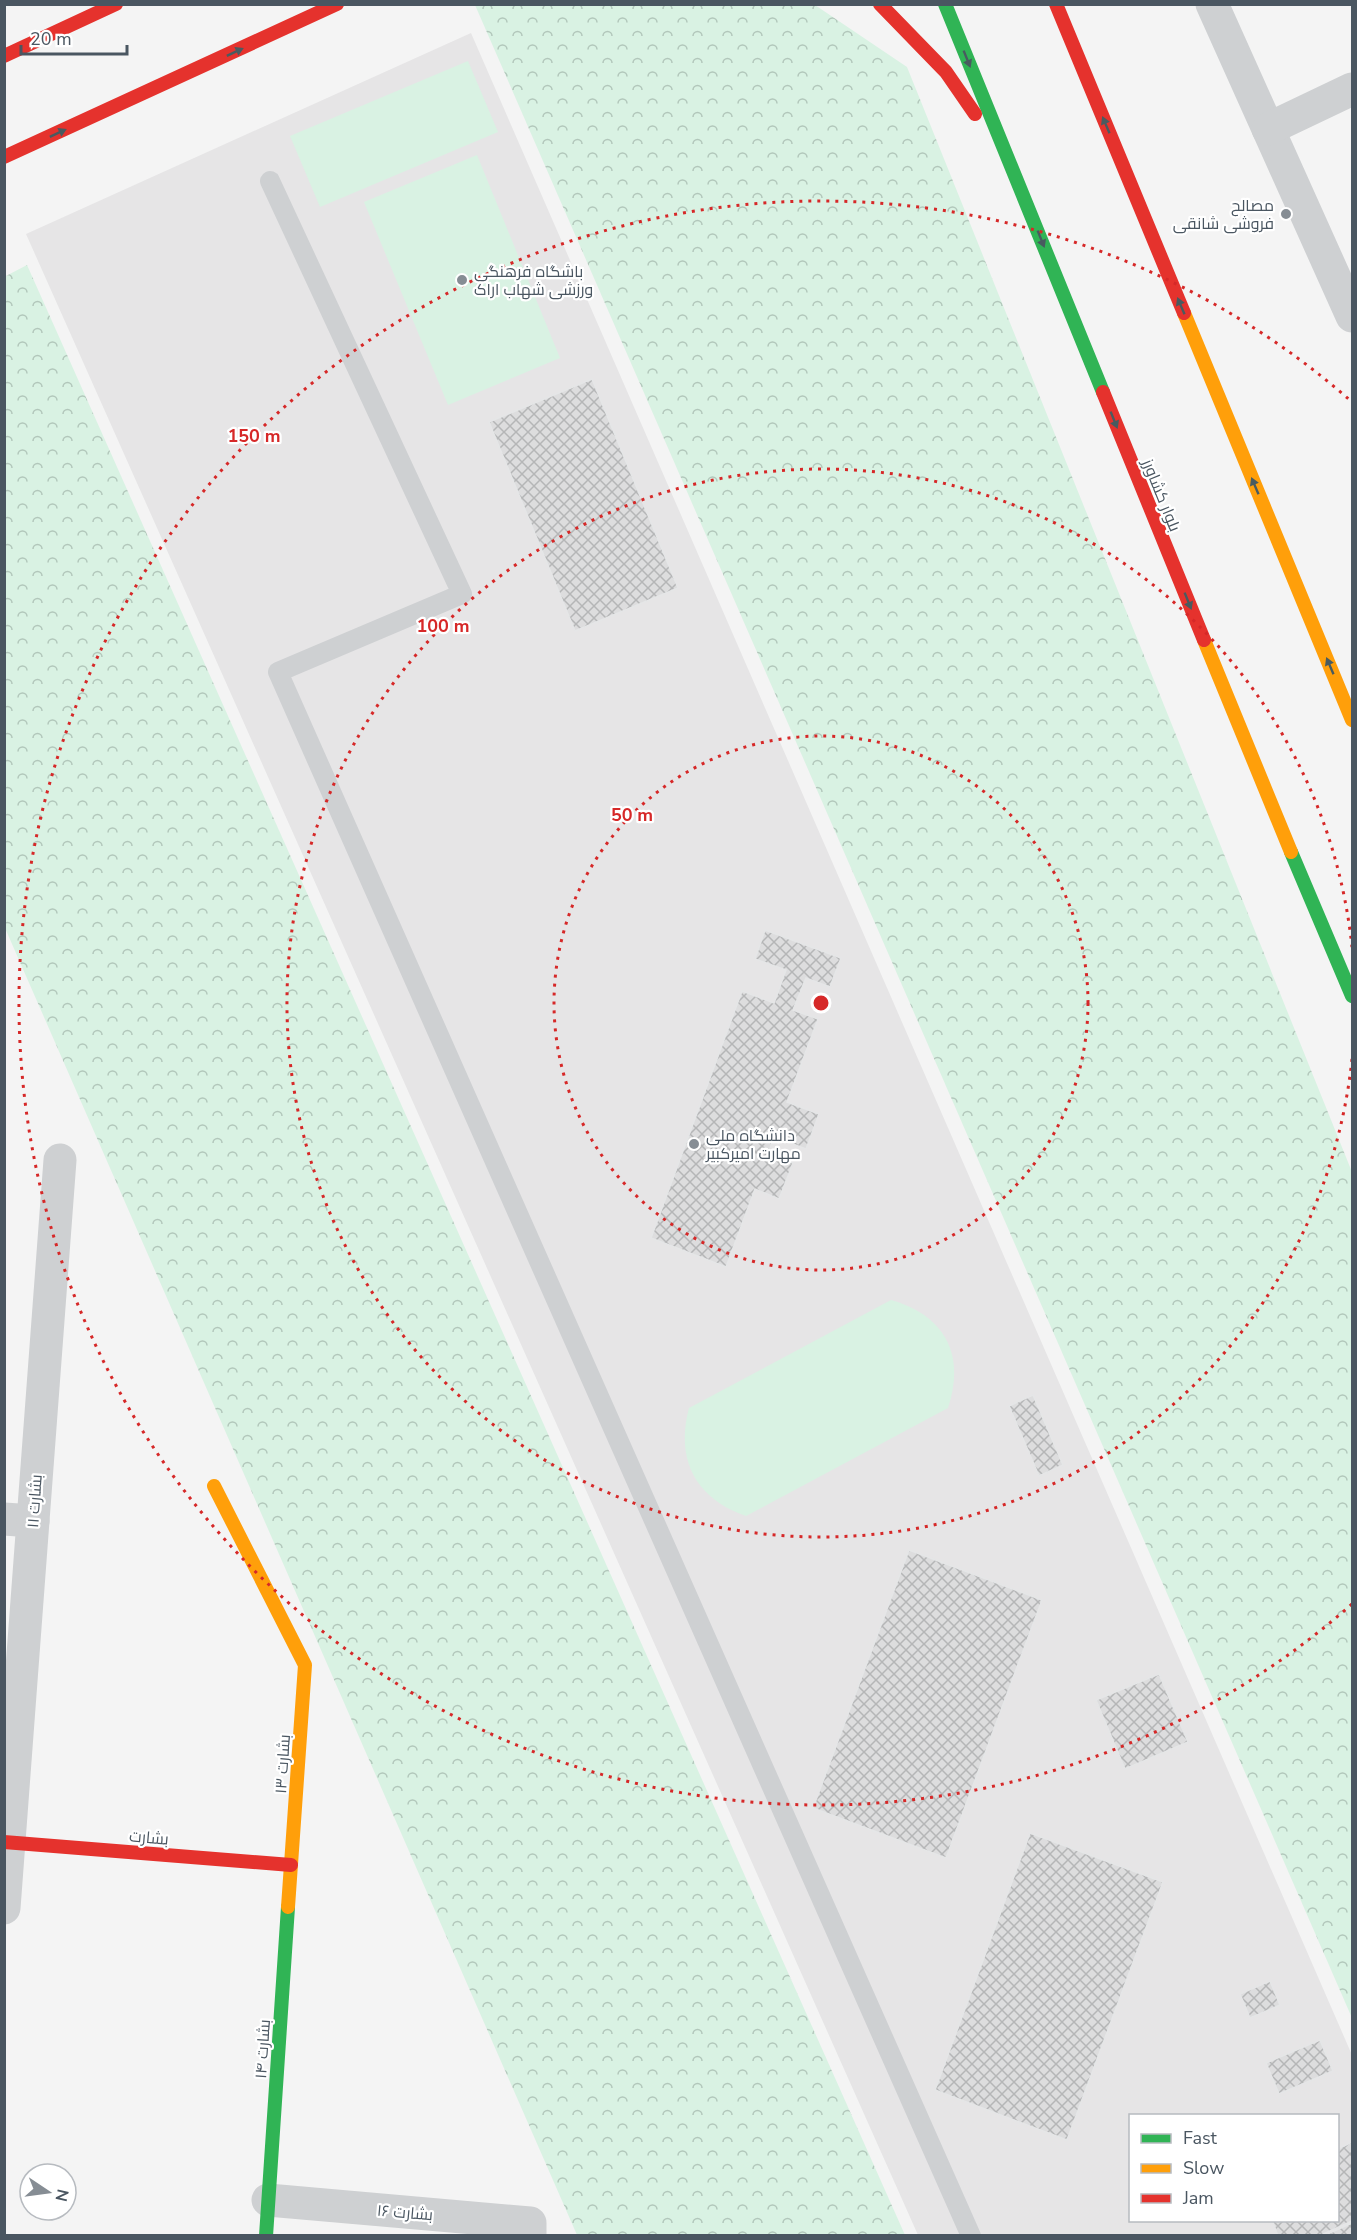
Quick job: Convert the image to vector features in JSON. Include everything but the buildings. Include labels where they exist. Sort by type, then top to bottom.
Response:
[{"type":"main road","points":[[4,56],[116,4]]},
{"type":"main road","points":[[4,157],[337,4]]},
{"type":"main road","points":[[880,4],[946,72],[1009,161]]},
{"type":"main road","name":"بلوار کشاورز","points":[[945,4],[1277,820],[1353,996]]},
{"type":"main road","points":[[1056,4],[1353,720]]},
{"type":"main road","name":"بشارت ۱۳","points":[[214,1486],[305,1665],[291,1865]]},
{"type":"main road","name":"بشارت","points":[[6,1842],[291,1865]]},
{"type":"main road","name":"بشارت ۱۴","points":[[266,2235],[291,1865]]},
{"type":"street","points":[[1212,4],[1353,316]]},
{"type":"street","points":[[1268,129],[1353,89]]},
{"type":"street","name":"بشارت ۱۱","points":[[4,1908],[19,1520],[60,1160]]},
{"type":"street","name":"بشارت ۱۶","points":[[268,2200],[530,2223],[530,2235]]},
{"type":"lane","points":[[270,181],[462,594],[278,672],[971,2235]]},
{"type":"shaded area","name":"دانشگاه ملی مهارت امیرکبیر","points":[[471,33],[1352,2055],[1352,2235],[918,2235],[26,234]]},
{"type":"green space","points":[[475,5],[815,5],[907,67],[1352,1172],[1352,2018]]},
{"type":"green space","points":[[468,61],[498,132],[320,207],[290,136]]},
{"type":"green space","name":"باشگاه فرهنگی ورزشی شهاب اراک","points":[[477,155],[560,358],[448,405],[364,202]]},
{"type":"green space","points":[[27,265],[905,2235],[577,2235],[5,928],[4,277]]},
{"type":"green space","points":[[891,1300],[925,1316],[946,1339],[952,1354],[954,1370],[953,1388],[948,1408],[746,1516],[729,1509],[702,1488],[688,1461],[685,1444],[685,1427],[689,1408]]},
{"type":"traffic: fast","points":[[945,4],[1103,392]]},
{"type":"traffic: fast","points":[[1291,852],[1352,996]]},
{"type":"traffic: fast","points":[[266,2236],[288,1907]]},
{"type":"traffic: slow","points":[[1184,313],[1352,720]]},
{"type":"traffic: slow","points":[[1204,640],[1291,852]]},
{"type":"traffic: slow","points":[[214,1486],[305,1665],[288,1907]]},
{"type":"traffic: jam","points":[[4,56],[116,4]]},
{"type":"traffic: jam","points":[[4,157],[337,4]]},
{"type":"traffic: jam","points":[[880,4],[946,72],[975,114]]},
{"type":"traffic: jam","points":[[1056,4],[1184,313]]},
{"type":"traffic: jam","points":[[1103,392],[1204,640]]},
{"type":"traffic: jam","points":[[4,1842],[291,1865]]},
{"type":"place","name":"مصالح فروشی شانقی","points":[[1286,214]]},
{"type":"place","name":"باشگاه فرهنگی ورزشی شهاب اراک","points":[[462,280]]},
{"type":"place","name":"دانشگاه ملی مهارت امیرکبیر","points":[[694,1144]]}]
